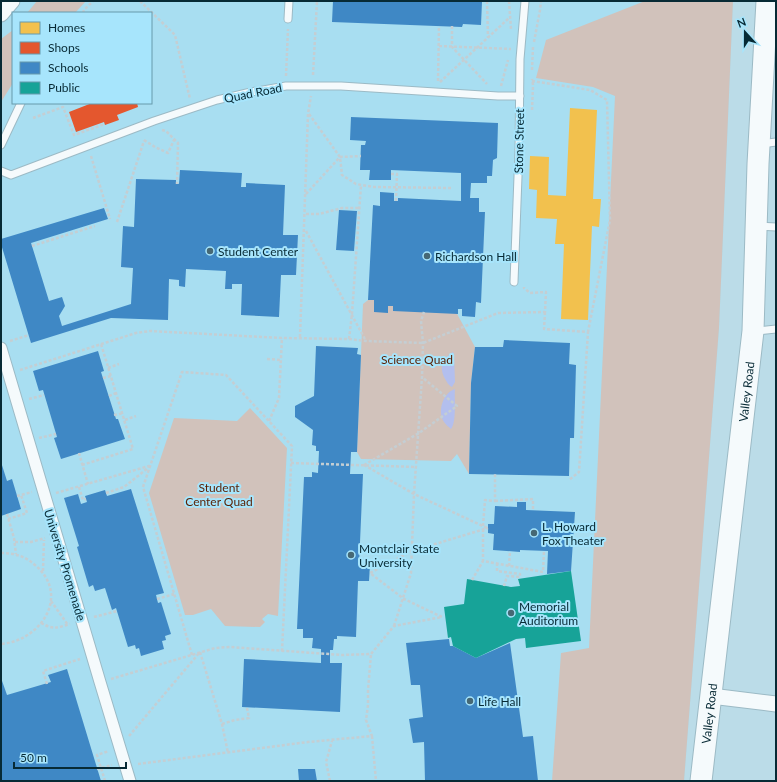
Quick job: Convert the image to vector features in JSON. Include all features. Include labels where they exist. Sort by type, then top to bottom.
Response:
[{"type":"main road","name":"Valley Road","points":[[701,781],[766,226],[767,1]]},
{"type":"street","points":[[1,14],[12,1]]},
{"type":"street","name":"University Promenade","points":[[4,345],[8,374],[130,781]]},
{"type":"street","points":[[711,696],[776,704]]},
{"type":"lane","points":[[288,19],[289,1]]},
{"type":"lane","name":"Stone Street","points":[[514,282],[521,50],[525,1]]},
{"type":"lane","name":"Quad Road","points":[[1,172],[11,175],[154,121],[217,100],[286,86],[342,86],[498,96],[520,96]]},
{"type":"lane","points":[[1,145],[21,104]]},
{"type":"lane","points":[[753,331],[776,329]]},
{"type":"path","points":[[83,12],[93,1]]},
{"type":"path","points":[[140,1],[152,12]]},
{"type":"path","points":[[300,337],[306,214],[308,114],[312,86],[317,1]]},
{"type":"path","points":[[487,1],[488,38]]},
{"type":"path","points":[[509,1],[511,33]]},
{"type":"path","points":[[152,12],[175,34],[190,99]]},
{"type":"path","points":[[439,26],[438,83],[509,18]]},
{"type":"path","points":[[286,86],[288,19]]},
{"type":"path","points":[[452,26],[452,47],[498,96]]},
{"type":"path","points":[[498,96],[507,63],[510,44]]},
{"type":"path","points":[[439,46],[521,50]]},
{"type":"path","points":[[532,81],[590,90],[607,100],[610,220],[588,332],[579,472],[569,480]]},
{"type":"path","points":[[33,118],[63,107],[74,135],[104,124]]},
{"type":"path","points":[[308,114],[340,157],[342,175],[356,184],[396,187],[452,188]]},
{"type":"path","points":[[159,129],[166,131],[178,143],[177,184]]},
{"type":"path","points":[[80,133],[87,147],[110,219]]},
{"type":"path","points":[[142,136],[144,141],[168,153],[174,140]]},
{"type":"path","points":[[117,222],[144,141]]},
{"type":"path","points":[[90,156],[98,153]]},
{"type":"path","points":[[306,194],[340,157],[361,156]]},
{"type":"path","points":[[391,174],[396,174],[396,201]]},
{"type":"path","points":[[349,339],[361,184]]},
{"type":"path","points":[[306,214],[319,214],[342,208],[360,208]]},
{"type":"path","points":[[32,246],[95,226]]},
{"type":"path","points":[[305,230],[366,341]]},
{"type":"path","points":[[376,781],[372,736],[366,720],[371,654],[394,626],[412,573],[414,494],[422,377],[423,343],[421,321],[424,312]]},
{"type":"path","points":[[545,312],[544,329],[588,332]]},
{"type":"path","points":[[8,374],[136,333],[150,331],[423,343]]},
{"type":"path","points":[[4,345],[29,335]]},
{"type":"path","points":[[269,421],[278,398],[282,338]]},
{"type":"path","points":[[82,465],[134,449],[101,344]]},
{"type":"path","points":[[266,359],[281,360]]},
{"type":"path","points":[[108,368],[118,364]]},
{"type":"path","points":[[192,655],[142,487],[182,372],[226,375],[292,446],[282,651]]},
{"type":"path","points":[[103,378],[111,376]]},
{"type":"path","points":[[364,465],[419,433],[457,406],[422,377]]},
{"type":"path","points":[[109,396],[116,393]]},
{"type":"path","points":[[114,415],[122,413]]},
{"type":"path","points":[[125,420],[136,416]]},
{"type":"path","points":[[78,453],[88,484]]},
{"type":"path","points":[[291,463],[417,467]]},
{"type":"path","points":[[364,465],[414,494],[483,527]]},
{"type":"path","points":[[45,497],[150,466]]},
{"type":"path","points":[[106,493],[124,487],[150,466]]},
{"type":"path","points":[[495,474],[495,501]]},
{"type":"path","points":[[79,487],[83,500],[86,499]]},
{"type":"path","points":[[8,519],[27,513],[21,495]]},
{"type":"path","points":[[472,580],[483,561],[485,500],[495,501],[533,499],[533,510]]},
{"type":"path","points":[[7,514],[15,542],[16,554]]},
{"type":"path","points":[[446,619],[404,599],[370,573],[412,551],[483,527]]},
{"type":"path","points":[[15,542],[31,542],[44,539],[55,531]]},
{"type":"path","points":[[43,571],[44,539]]},
{"type":"path","points":[[483,561],[543,572],[544,551]]},
{"type":"path","points":[[509,566],[510,552]]},
{"type":"path","points":[[1,553],[16,554],[31,562],[43,571],[51,590],[51,601],[47,613],[39,627],[16,641],[1,644]]},
{"type":"path","points":[[497,564],[497,571],[520,574],[520,577],[507,576],[504,586]]},
{"type":"path","points":[[157,599],[174,594]]},
{"type":"path","points":[[51,601],[68,625]]},
{"type":"path","points":[[41,623],[50,628],[57,628],[117,611]]},
{"type":"path","points":[[394,626],[442,617]]},
{"type":"path","points":[[100,682],[215,648],[342,655],[371,654]]},
{"type":"path","points":[[200,652],[222,724],[228,752]]},
{"type":"path","points":[[105,781],[97,755],[119,748],[200,652]]},
{"type":"path","points":[[47,684],[42,671],[83,658]]},
{"type":"path","points":[[222,724],[250,718],[247,708]]},
{"type":"path","points":[[126,766],[308,742],[332,741],[372,736]]},
{"type":"path","points":[[330,781],[326,762],[332,741]]},
{"type":"shaded area","name":"Montclair State University","points":[[1,1],[733,1],[719,328],[684,781],[1,781]]},
{"type":"shaded area","points":[[453,352],[455,382],[452,387],[444,377],[442,366],[444,360]]},
{"type":"shaded area","points":[[455,389],[455,416],[451,429],[442,418],[441,408],[444,398]]},
{"type":"green space","points":[[37,1],[86,1],[76,12],[28,12]]},
{"type":"green space","points":[[645,1],[733,1],[719,328],[684,781],[552,781],[561,653],[589,648],[615,96],[593,87],[536,78],[546,40]]},
{"type":"green space","points":[[12,31],[12,85],[1,102],[1,39]]},
{"type":"green space","name":"Science Quad","points":[[372,297],[449,299],[475,347],[471,383],[469,474],[457,454],[451,461],[361,459],[357,452],[363,304]]},
{"type":"green space","name":"Student Center Quad","points":[[250,408],[287,448],[278,616],[268,614],[262,619],[265,622],[260,627],[225,626],[211,609],[193,615],[185,615],[149,493],[174,418],[237,421]]},
{"type":"building: Homes","points":[[570,108],[597,110],[593,199],[601,199],[599,227],[592,226],[588,320],[561,319],[564,244],[555,244],[557,219],[536,218],[537,190],[529,189],[530,156],[549,157],[548,195],[566,196]]},
{"type":"building: Shops","points":[[89,104],[137,104],[138,107],[117,115],[119,120],[105,125],[104,122],[76,132],[69,112]]},
{"type":"building: Schools","points":[[333,1],[482,2],[481,25],[463,24],[462,27],[332,22]]},
{"type":"building: Schools","name":"Richardson Hall","points":[[351,117],[498,123],[497,158],[493,160],[492,176],[487,176],[487,183],[471,183],[470,198],[479,198],[479,212],[485,212],[481,303],[476,302],[475,317],[462,316],[462,309],[458,309],[458,314],[393,311],[393,306],[388,306],[388,313],[374,312],[374,300],[368,300],[373,205],[380,206],[380,192],[394,193],[394,201],[398,201],[398,198],[461,201],[461,173],[391,170],[391,180],[369,180],[370,170],[360,170],[361,145],[365,145],[366,141],[350,140]]},
{"type":"building: Schools","name":"Student Center","points":[[180,170],[242,173],[241,187],[246,187],[246,183],[285,185],[283,235],[298,235],[296,275],[281,275],[279,317],[241,315],[242,284],[232,284],[232,289],[225,289],[226,271],[186,269],[185,287],[179,286],[179,280],[169,279],[168,320],[111,318],[31,343],[1,244],[1,239],[104,208],[108,219],[31,243],[49,301],[62,297],[65,306],[59,316],[62,326],[131,304],[133,268],[121,267],[123,226],[134,227],[136,179],[176,180],[176,183],[179,184]]},
{"type":"building: Schools","points":[[339,210],[357,211],[354,251],[336,250]]},
{"type":"building: Schools","points":[[504,340],[570,343],[569,364],[576,365],[574,438],[570,438],[569,476],[469,474],[471,383],[475,347],[503,347]]},
{"type":"building: Schools","points":[[316,346],[358,348],[357,354],[361,355],[357,452],[351,452],[350,474],[363,474],[359,565],[370,565],[369,581],[358,581],[356,637],[337,636],[337,639],[334,639],[333,650],[330,650],[330,663],[342,663],[340,712],[242,707],[244,659],[321,663],[321,649],[312,648],[313,638],[303,638],[303,629],[297,629],[304,477],[312,477],[312,472],[318,473],[319,451],[316,451],[316,446],[312,445],[313,430],[295,417],[295,406],[314,396]]},
{"type":"building: Schools","points":[[98,351],[104,371],[101,372],[116,419],[118,419],[125,439],[61,459],[54,438],[57,437],[43,390],[39,391],[33,371]]},
{"type":"building: Schools","points":[[1,462],[7,481],[12,479],[21,509],[1,516]]},
{"type":"building: Schools","points":[[131,489],[164,593],[156,595],[158,603],[161,602],[171,634],[165,636],[166,640],[162,641],[164,649],[141,656],[139,648],[136,649],[135,645],[128,647],[116,608],[112,610],[105,588],[95,591],[93,585],[89,587],[77,547],[79,546],[64,498],[78,494],[81,504],[87,502],[85,496],[105,490],[107,496]]},
{"type":"building: Schools","points":[[517,502],[526,502],[526,510],[575,512],[571,571],[547,574],[548,551],[520,550],[520,552],[493,550],[494,534],[488,533],[488,524],[494,524],[495,506],[517,507]]},
{"type":"building: Schools","name":"Life Hall","points":[[449,639],[450,646],[453,646],[476,658],[510,643],[523,737],[533,736],[538,781],[425,781],[424,742],[413,743],[409,719],[423,717],[420,685],[411,685],[406,643]]},
{"type":"building: Schools","points":[[67,669],[101,781],[1,781],[1,678],[7,695],[51,682],[48,675]]},
{"type":"building: Schools","points":[[298,769],[315,769],[317,781],[299,781]]},
{"type":"building: Public","name":"Memorial Auditorium","points":[[571,571],[581,641],[526,648],[525,638],[516,639],[476,658],[453,646],[451,637],[448,638],[444,607],[464,604],[467,579],[511,587],[520,586],[518,579]]},
{"type":"place","name":"Student Center","points":[[210,251]]},
{"type":"place","name":"Richardson Hall","points":[[427,256]]},
{"type":"place","name":"L. Howard Fox Theater","points":[[534,533]]},
{"type":"place","name":"Montclair State University","points":[[351,555]]},
{"type":"place","name":"Memorial Auditorium","points":[[511,613]]},
{"type":"place","name":"Life Hall","points":[[470,701]]}]
